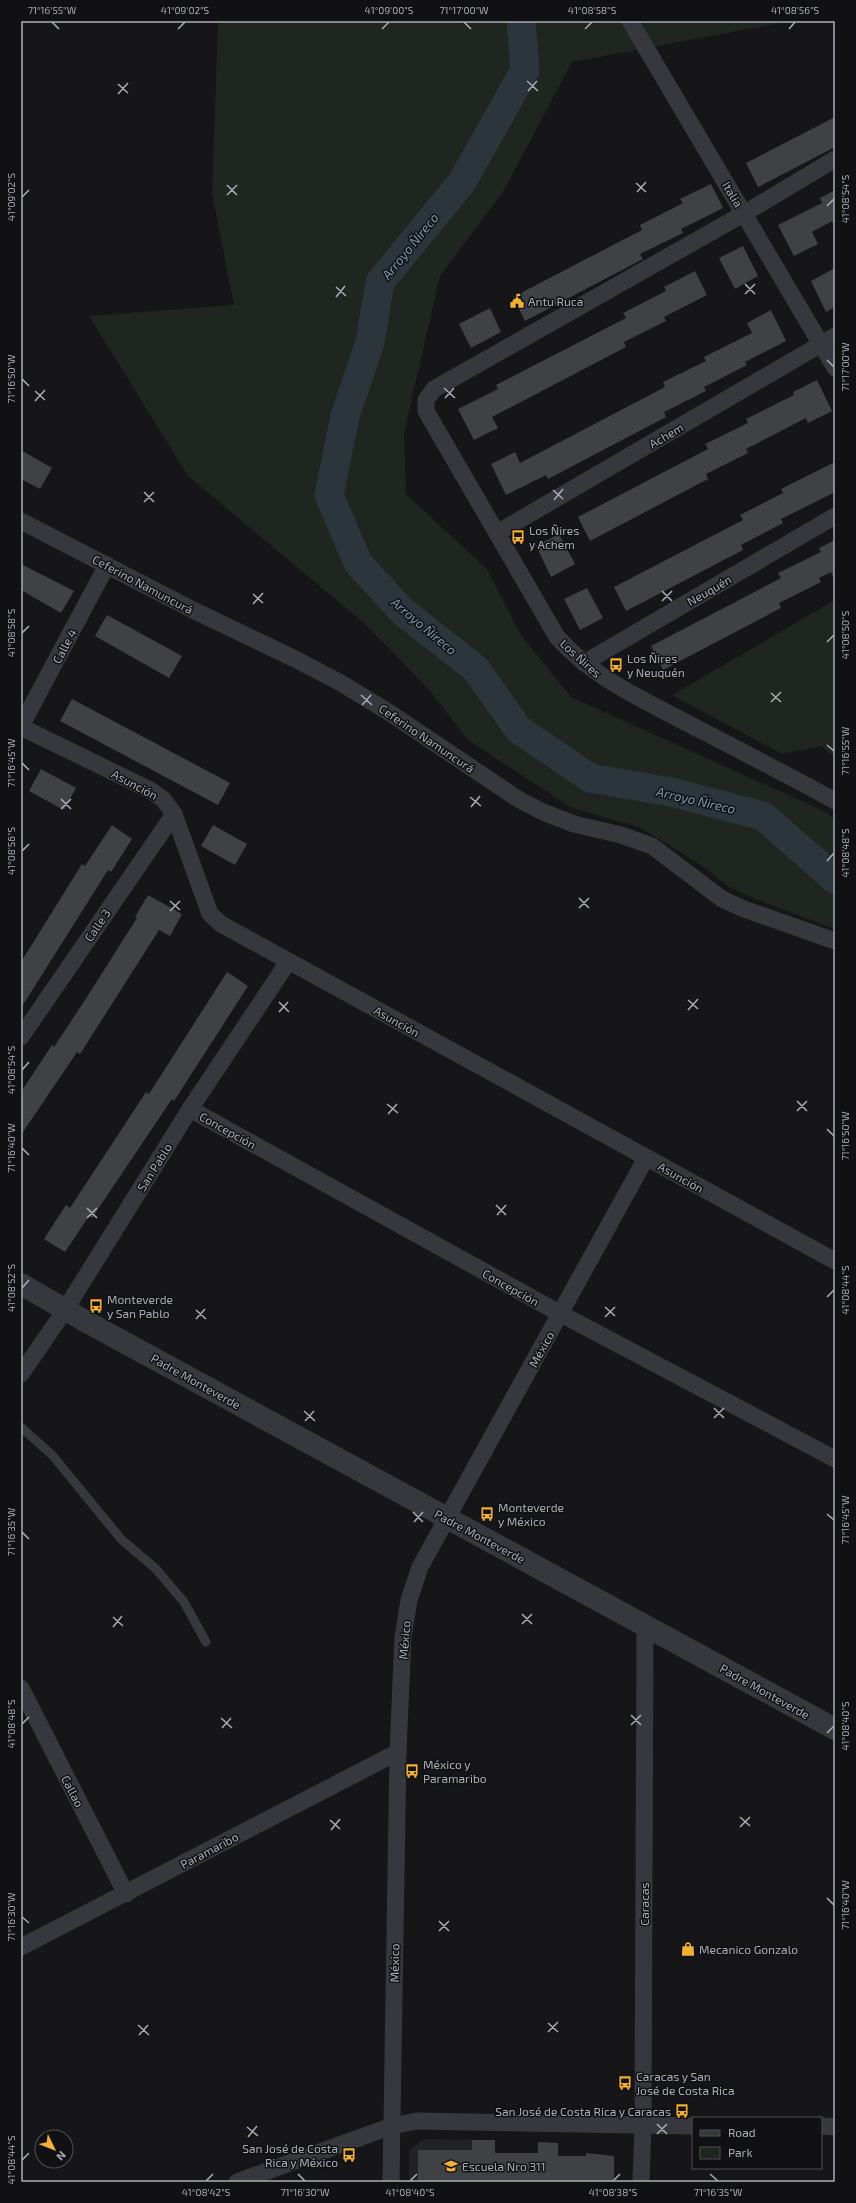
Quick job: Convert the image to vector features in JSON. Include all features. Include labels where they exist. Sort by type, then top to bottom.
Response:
[{"type":"street","name":"Italia","points":[[630,21],[745,213],[828,340],[835,368]]},
{"type":"street","points":[[745,213],[835,159]]},
{"type":"street","name":"Los Ñires","points":[[745,213],[434,389],[426,400],[426,411],[557,637],[584,663],[597,674],[633,695],[835,801]]},
{"type":"street","name":"Achem","points":[[497,533],[828,340]]},
{"type":"street","name":"Neuquén","points":[[584,663],[835,516]]},
{"type":"street","name":"Ceferino Namuncurá","points":[[21,521],[193,610],[341,683],[390,713],[518,799],[543,812],[574,824],[621,835],[652,846],[722,899],[744,909],[835,941]]},
{"type":"street","name":"Calle 4","points":[[21,727],[107,565]]},
{"type":"street","name":"Asunción","points":[[21,727],[150,790],[164,799],[174,814],[210,914],[221,924],[835,1261]]},
{"type":"street","name":"Calle 3","points":[[21,1037],[174,814]]},
{"type":"street","name":"San Pablo","points":[[21,1374],[64,1310],[190,1109],[288,962]]},
{"type":"street","name":"Concepción","points":[[190,1109],[561,1314],[835,1459]]},
{"type":"street","name":"México","points":[[391,2182],[398,1752],[403,1637],[409,1600],[420,1567],[446,1518],[561,1314],[646,1158]]},
{"type":"street","name":"Padre Monteverde","points":[[21,1284],[64,1310],[835,1729]]},
{"type":"street","name":"Caracas","points":[[641,2182],[643,2126],[645,1625]]},
{"type":"street","name":"Callao","points":[[21,1688],[126,1894]]},
{"type":"street","name":"Paramaribo","points":[[21,1947],[398,1752]]},
{"type":"street","points":[[238,2182],[392,2126],[417,2121],[692,2126]]},
{"type":"street","points":[[822,2126],[835,2127]]},
{"type":"lane","points":[[21,1427],[53,1456],[121,1539],[156,1569],[166,1580],[184,1602],[206,1642]]},
{"type":"shaded area","name":"Escuela Nro 311","points":[[424,2139],[495,2140],[491,2182],[409,2182],[409,2150]]},
{"type":"green space","points":[[218,21],[790,21],[572,62],[503,192],[440,276],[404,433],[406,494],[487,569],[520,634],[571,697],[824,811],[835,819],[835,929],[765,903],[729,887],[701,865],[639,827],[572,808],[468,740],[430,691],[364,623],[188,476],[89,316],[234,305],[212,193]]},
{"type":"green space","points":[[835,600],[835,758],[821,746],[782,754],[672,695]]},
{"type":"building","points":[[835,117],[835,147],[758,187],[746,163]]},
{"type":"building","points":[[711,184],[723,208],[681,229],[683,233],[640,254],[643,259],[525,321],[513,297],[642,230],[640,225],[683,203],[680,199]]},
{"type":"building","points":[[835,190],[835,228],[832,221],[812,232],[818,244],[794,256],[778,225],[822,203],[820,198]]},
{"type":"building","points":[[743,246],[758,276],[735,289],[719,258]]},
{"type":"building","points":[[835,268],[835,307],[826,312],[811,281]]},
{"type":"building","points":[[695,271],[707,295],[664,317],[666,321],[624,342],[626,347],[492,417],[498,428],[474,440],[458,409],[498,389],[496,385],[626,318],[623,313],[666,291],[664,287]]},
{"type":"building","points":[[490,308],[501,332],[471,348],[459,324]]},
{"type":"building","points":[[771,310],[786,341],[745,362],[747,365],[704,387],[706,391],[664,412],[666,417],[548,479],[546,475],[506,495],[491,464],[515,452],[520,463],[665,387],[663,382],[706,361],[704,357],[752,333],[747,323]]},
{"type":"building","points":[[817,380],[832,411],[808,423],[806,418],[746,449],[748,453],[706,474],[708,479],[590,541],[578,517],[708,449],[705,444],[748,423],[746,419],[794,395],[793,392]]},
{"type":"building","points":[[21,450],[52,468],[40,489],[21,479]]},
{"type":"building","points":[[835,462],[835,492],[781,519],[783,523],[741,545],[743,550],[626,611],[614,587],[743,520],[740,515],[783,493],[781,489]]},
{"type":"building","points":[[559,534],[575,564],[551,577],[536,546]]},
{"type":"building","points":[[835,540],[835,580],[831,572],[819,578],[821,582],[779,603],[781,608],[663,670],[651,646],[781,578],[778,573],[821,552],[819,548]]},
{"type":"building","points":[[21,564],[74,591],[61,613],[21,590]]},
{"type":"building","points":[[587,588],[603,618],[580,630],[564,599]]},
{"type":"building","points":[[107,615],[182,656],[169,678],[95,636]]},
{"type":"building","points":[[72,699],[230,783],[218,805],[60,721]]},
{"type":"building","points":[[41,769],[76,788],[64,810],[29,791]]},
{"type":"building","points":[[112,825],[132,839],[111,872],[108,870],[21,1008],[21,962],[82,864],[85,866]]},
{"type":"building","points":[[213,825],[247,844],[235,865],[201,846]]},
{"type":"building","points":[[148,895],[182,914],[170,936],[159,930],[80,1054],[77,1052],[21,1135],[21,1092],[52,1045],[54,1047],[85,1000],[137,918],[135,917]]},
{"type":"building","points":[[227,972],[248,986],[174,1101],[172,1099],[92,1218],[89,1216],[65,1252],[44,1239],[66,1205],[70,1208],[146,1092],[149,1094]]},
{"type":"building","points":[[472,2140],[495,2140],[495,2153],[538,2153],[538,2142],[558,2143],[558,2156],[586,2156],[586,2153],[614,2156],[614,2182],[418,2182],[418,2150],[472,2150]]},
{"type":"waterway","name":"Arroyo Ñireco","points":[[521,21],[525,70],[462,182],[380,282],[370,342],[345,416],[329,495],[358,563],[402,611],[476,669],[518,729],[590,778],[671,792],[763,816],[835,879]]},
{"type":"place","name":"Antu Ruca","points":[[517,301]]},
{"type":"place","name":"Los Ñires y Achem","points":[[518,537]]},
{"type":"place","name":"Los Ñires y Neuquén","points":[[616,665]]},
{"type":"place","name":"Monteverde y San Pablo","points":[[96,1306]]},
{"type":"place","name":"Monteverde y México","points":[[487,1514]]},
{"type":"place","name":"México y Paramaribo","points":[[412,1771]]},
{"type":"place","name":"Mecanico Gonzalo","points":[[688,1949]]},
{"type":"place","name":"Caracas y San José de Costa Rica","points":[[625,2083]]},
{"type":"place","name":"San José de Costa Rica y Caracas","points":[[682,2111]]},
{"type":"place","name":"San José de Costa Rica y México","points":[[349,2155]]},
{"type":"place","name":"Escuela Nro 311","points":[[451,2166]]}]
